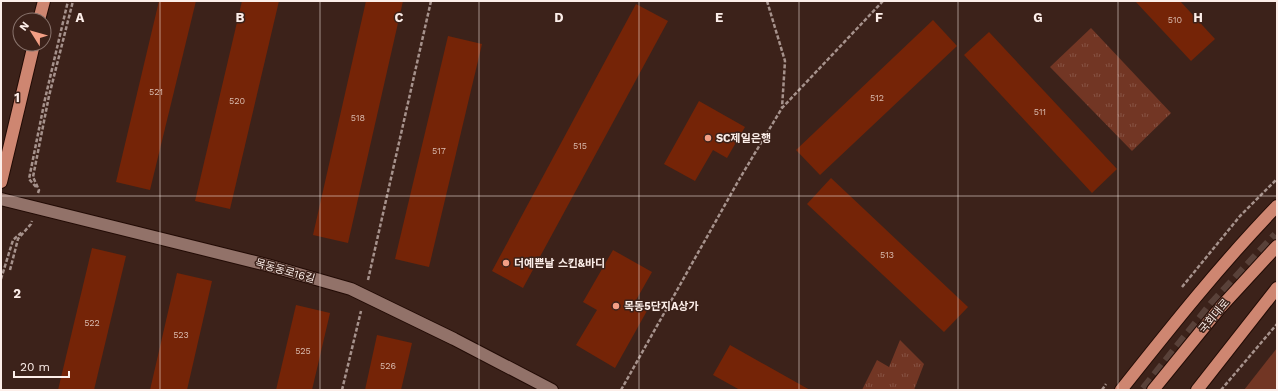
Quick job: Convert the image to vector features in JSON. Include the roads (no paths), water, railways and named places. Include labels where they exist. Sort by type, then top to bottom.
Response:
[{"type":"main road","points":[[41,12],[44,1]]},
{"type":"main road","points":[[1,182],[32,52]]},
{"type":"main road","points":[[1121,390],[1194,299],[1253,231],[1277,206]]},
{"type":"main road","name":"국회대로","points":[[1153,390],[1219,309],[1277,246]]},
{"type":"main road","points":[[1197,390],[1277,288]]},
{"type":"street","name":"목동동로16길","points":[[1,199],[267,265],[351,289],[474,349],[552,390]]},
{"type":"tunnel","points":[[1145,390],[1213,305],[1277,236]]},
{"type":"place","name":"SC제일은행","points":[[708,138]]},
{"type":"place","name":"더예쁜날 스킨&바디","points":[[506,263]]},
{"type":"place","name":"목동5단지A상가","points":[[616,306]]}]
